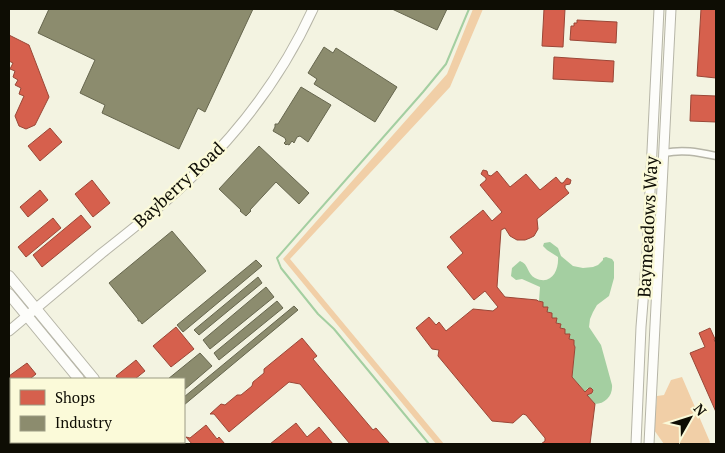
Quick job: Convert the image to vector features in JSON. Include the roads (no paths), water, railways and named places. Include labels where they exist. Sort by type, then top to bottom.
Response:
[{"type":"main road","points":[[9,276],[93,378]]},
{"type":"main road","points":[[9,294],[78,378]]},
{"type":"street","name":"Bayberry Road","points":[[9,331],[176,193],[221,147],[255,106],[282,67],[314,9]]},
{"type":"street","name":"Baymeadows Way","points":[[636,444],[659,9]]},
{"type":"street","name":"Baymeadows Way","points":[[649,444],[671,9]]},
{"type":"street","points":[[664,153],[676,150],[716,156]]},
{"type":"waterway","points":[[429,444],[334,329],[318,314],[281,268],[277,258],[446,64],[469,9]]}]
